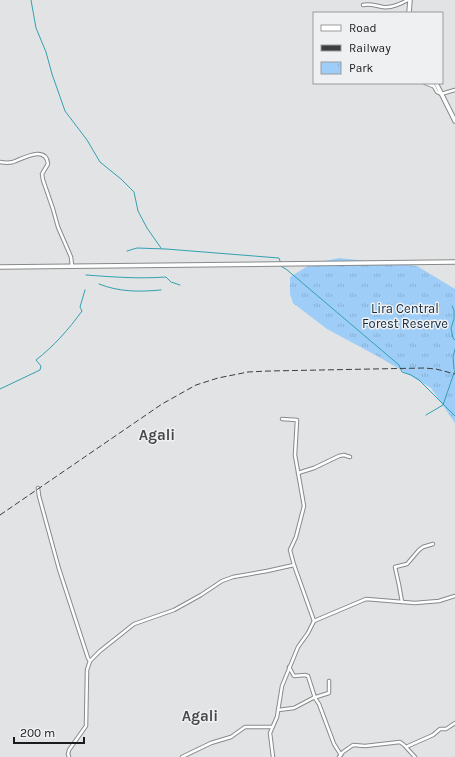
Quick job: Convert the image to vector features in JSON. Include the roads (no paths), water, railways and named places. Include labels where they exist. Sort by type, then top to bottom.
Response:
[{"type":"main road","points":[[409,0],[409,12]]},
{"type":"main road","points":[[434,84],[442,94],[455,121]]},
{"type":"main road","points":[[0,267],[455,262]]},
{"type":"street","points":[[363,5],[369,4],[388,7],[398,5],[409,0]]},
{"type":"street","points":[[442,94],[455,90]]},
{"type":"street","points":[[0,162],[13,162],[36,153],[45,156],[48,164],[42,174],[43,180],[58,227],[71,256],[72,266]]},
{"type":"street","points":[[282,419],[297,420],[295,447],[304,506],[296,537],[290,550],[314,621]]},
{"type":"street","points":[[298,473],[314,468],[339,456],[344,455],[350,457]]},
{"type":"street","points":[[38,488],[59,569],[90,661]]},
{"type":"street","points":[[402,602],[394,567],[407,564],[418,550],[433,544]]},
{"type":"street","points":[[69,757],[69,750],[86,726],[87,670],[90,661],[100,651],[134,624],[174,610],[222,581],[233,577],[294,565]]},
{"type":"street","points":[[273,757],[270,736],[278,710],[281,689],[298,647],[314,621],[366,599],[402,602],[439,601],[455,596]]},
{"type":"street","points":[[289,667],[294,676],[307,676],[340,756],[353,745],[366,746],[400,742],[415,757]]},
{"type":"street","points":[[278,710],[294,708],[329,692],[329,681]]},
{"type":"street","points":[[406,747],[433,735],[440,729],[446,729],[455,723]]},
{"type":"street","points":[[182,757],[211,743],[231,737],[245,727],[272,727]]},
{"type":"waterway","points":[[31,0],[36,28],[46,52],[65,111],[87,140],[100,162],[134,192],[138,211],[147,228],[161,248]]},
{"type":"waterway","points":[[127,251],[137,248],[166,249],[279,258],[282,267],[399,365],[402,372],[419,380],[455,416]]},
{"type":"waterway","points":[[86,275],[136,278],[166,277],[171,282],[180,285]]},
{"type":"waterway","points":[[99,284],[114,289],[129,291],[161,290]]},
{"type":"waterway","points":[[0,389],[40,370],[41,366],[36,360],[61,337],[82,311],[80,307],[85,290]]},
{"type":"waterway","points":[[452,306],[454,310],[454,319],[451,328],[453,338],[455,340]]},
{"type":"waterway","points":[[454,369],[453,357],[455,349]]},
{"type":"waterway","points":[[426,415],[443,405],[455,370]]},
{"type":"railway","points":[[0,515],[162,404],[196,385],[218,378],[248,372],[424,368],[436,369],[455,374]]},
{"type":"district","name":"Agali","points":[[157,435]]},
{"type":"district","name":"Agali","points":[[200,716]]},
{"type":"park label","name":"Lira Central Forest Reserve","points":[[405,316]]}]
